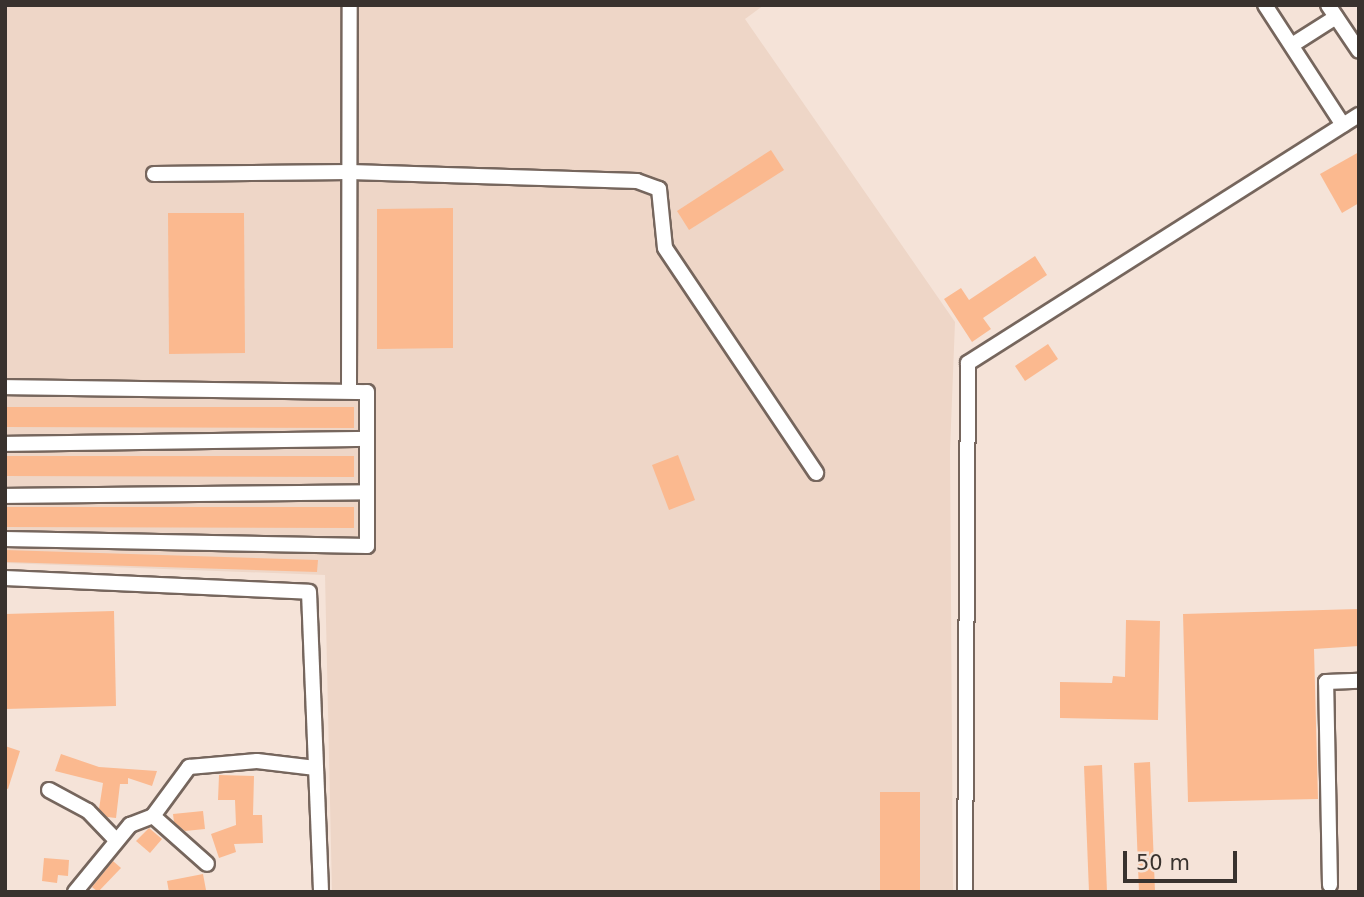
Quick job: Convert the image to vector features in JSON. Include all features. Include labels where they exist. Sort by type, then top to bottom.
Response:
[{"type":"lane","points":[[349,391],[350,5]]},
{"type":"lane","points":[[1265,5],[1343,125]]},
{"type":"lane","points":[[1292,45],[1332,11],[1359,51]]},
{"type":"lane","points":[[965,892],[968,363],[1359,115]]},
{"type":"lane","points":[[155,174],[350,172],[638,181],[659,189],[665,248],[816,473]]},
{"type":"lane","points":[[5,387],[367,392],[367,546],[5,539]]},
{"type":"lane","points":[[5,444],[367,439]]},
{"type":"lane","points":[[5,496],[367,492]]},
{"type":"lane","points":[[5,578],[309,592],[321,892]]},
{"type":"lane","points":[[1330,885],[1326,682],[1359,681]]},
{"type":"lane","points":[[75,892],[115,839],[130,825],[153,816],[189,767],[257,761],[316,768]]},
{"type":"lane","points":[[49,790],[88,811],[115,839]]},
{"type":"lane","points":[[153,816],[207,864]]},
{"type":"shaded area","points":[[5,5],[764,5],[745,19],[955,322],[950,451],[953,892],[332,892],[325,575],[5,563]]},
{"type":"building","points":[[771,150],[784,170],[689,230],[677,211]]},
{"type":"building","points":[[1359,152],[1359,203],[1342,213],[1320,174]]},
{"type":"building","points":[[453,208],[453,348],[377,349],[377,209]]},
{"type":"building","points":[[168,213],[244,213],[245,353],[169,354]]},
{"type":"building","points":[[1035,256],[1047,275],[983,318],[991,329],[972,342],[944,299],[961,288],[969,300]]},
{"type":"building","points":[[1048,344],[1058,359],[1025,381],[1015,366]]},
{"type":"building","points":[[5,407],[354,407],[354,428],[5,427]]},
{"type":"building","points":[[678,455],[695,500],[669,510],[652,465]]},
{"type":"building","points":[[5,456],[354,456],[354,477],[5,476]]},
{"type":"building","points":[[5,507],[354,507],[354,528],[5,527]]},
{"type":"building","points":[[5,550],[318,560],[317,572],[5,562]]},
{"type":"building","points":[[1359,609],[1359,646],[1314,649],[1318,799],[1188,802],[1183,614]]},
{"type":"building","points":[[114,611],[116,706],[5,709],[5,614]]},
{"type":"building","points":[[1126,620],[1160,621],[1158,720],[1060,718],[1060,682],[1112,683],[1113,676],[1125,677]]},
{"type":"building","points":[[5,746],[20,751],[8,789],[5,788]]},
{"type":"building","points":[[61,754],[99,767],[157,771],[152,786],[128,778],[128,784],[120,784],[116,818],[107,817],[99,809],[103,783],[55,771]]},
{"type":"building","points":[[1150,762],[1155,892],[1139,892],[1134,763]]},
{"type":"building","points":[[1102,765],[1107,892],[1089,892],[1084,766]]},
{"type":"building","points":[[219,775],[254,776],[253,815],[262,815],[263,843],[234,844],[236,852],[219,858],[211,834],[236,825],[235,800],[218,800]]},
{"type":"building","points":[[880,792],[920,792],[920,892],[880,892]]},
{"type":"building","points":[[203,811],[205,829],[185,831],[174,822],[173,814]]},
{"type":"building","points":[[149,828],[162,839],[150,853],[136,841]]},
{"type":"building","points":[[44,858],[69,860],[68,876],[58,875],[57,883],[42,881]]},
{"type":"building","points":[[113,861],[121,868],[98,892],[92,887]]},
{"type":"building","points":[[203,874],[206,890],[169,892],[167,881]]}]
